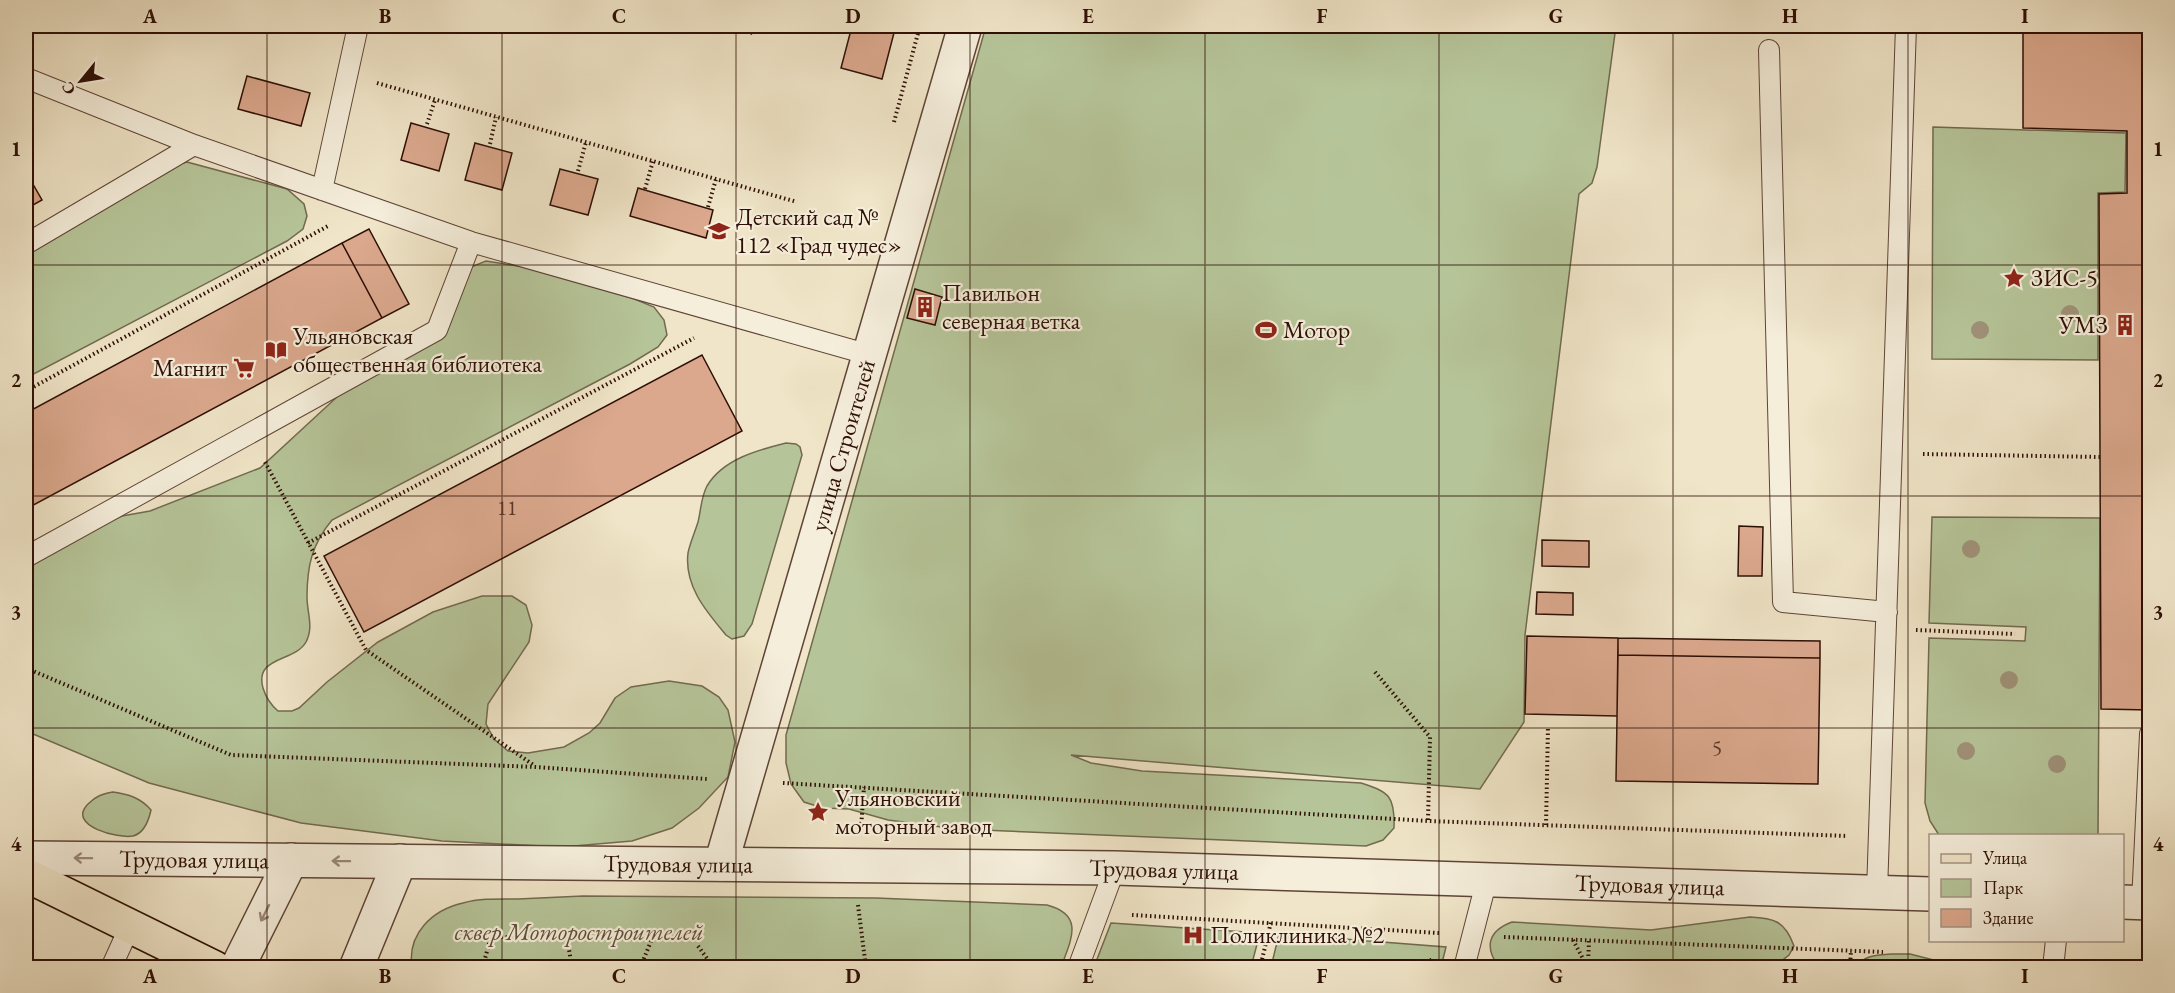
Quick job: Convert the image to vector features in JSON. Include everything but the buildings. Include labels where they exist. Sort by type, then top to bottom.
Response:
[{"type":"main road","points":[[26,875],[215,968]]},
{"type":"street","name":"улица Строителей","points":[[721,864],[965,26]]},
{"type":"street","name":"Трудовая улица","points":[[26,858],[1116,868],[1929,894]]},
{"type":"street","points":[[237,968],[291,860]]},
{"type":"street","points":[[356,968],[399,861]]},
{"type":"lane","points":[[322,190],[358,26]]},
{"type":"lane","points":[[1877,892],[1906,26]]},
{"type":"lane","points":[[1769,50],[1783,602],[1886,620]]},
{"type":"lane","points":[[26,78],[194,145],[471,242],[870,355]]},
{"type":"lane","points":[[26,244],[194,145]]},
{"type":"lane","points":[[26,556],[437,330],[471,242]]},
{"type":"lane","points":[[2138,902],[2150,734]]},
{"type":"lane","points":[[1078,968],[1116,868]]},
{"type":"lane","points":[[1464,968],[1487,879]]},
{"type":"lane","points":[[111,968],[130,926]]},
{"type":"lane","points":[[2053,968],[2056,942]]},
{"type":"path","points":[[750,34],[754,26]]},
{"type":"path","points":[[825,26],[838,31]]},
{"type":"path","points":[[348,75],[797,202]]},
{"type":"path","points":[[428,124],[435,100]]},
{"type":"path","points":[[490,144],[496,117]]},
{"type":"path","points":[[578,171],[586,142]]},
{"type":"path","points":[[645,189],[652,161]]},
{"type":"path","points":[[708,207],[716,179]]},
{"type":"path","points":[[26,390],[365,206]]},
{"type":"path","points":[[308,543],[734,317]]},
{"type":"path","points":[[250,434],[366,650],[536,766]]},
{"type":"path","points":[[1892,454],[2100,457]]},
{"type":"path","points":[[1886,620],[2015,634]]},
{"type":"path","points":[[26,668],[231,756],[536,766],[744,781],[1428,821],[1879,837]]},
{"type":"path","points":[[1375,672],[1430,737],[1428,821]]},
{"type":"path","points":[[1546,825],[1548,727]]},
{"type":"path","points":[[857,899],[866,968]]},
{"type":"path","points":[[1099,913],[1572,940],[1883,952]]},
{"type":"path","points":[[1260,968],[1271,922]]},
{"type":"path","points":[[496,968],[484,962],[491,937],[652,939],[640,968]]},
{"type":"path","points":[[567,937],[572,968]]},
{"type":"path","points":[[1572,940],[1588,967]]},
{"type":"path","points":[[1588,967],[1589,940]]},
{"type":"path","points":[[698,946],[714,968]]},
{"type":"path","points":[[1850,968],[1851,951]]},
{"type":"green space","name":"Мотор","points":[[986,26],[1616,26],[1597,167],[1592,183],[1579,194],[1525,635],[1524,722],[1480,789],[1071,755],[1091,763],[1142,771],[1361,783],[1379,789],[1389,797],[1394,818],[1394,828],[1383,840],[1366,846],[957,829],[888,820],[849,809],[823,808],[804,802],[791,784],[786,763],[786,735]]},
{"type":"green space","points":[[1933,127],[2126,133],[2125,192],[2098,193],[2098,360],[1932,359]]},
{"type":"green space","points":[[187,162],[287,189],[304,204],[307,216],[303,229],[287,241],[26,378],[26,251],[164,168]]},
{"type":"green space","points":[[486,261],[524,267],[632,298],[654,307],[664,320],[667,335],[658,347],[630,364],[332,520],[315,547],[310,565],[307,597],[310,625],[306,642],[301,648],[277,660],[264,670],[262,678],[264,692],[278,711],[292,711],[299,708],[327,682],[378,642],[433,612],[482,596],[512,596],[526,605],[532,625],[529,642],[488,704],[486,724],[494,739],[508,751],[528,753],[564,747],[589,733],[600,723],[615,698],[631,687],[669,681],[702,686],[719,697],[728,710],[735,742],[728,777],[699,808],[672,828],[632,841],[562,847],[442,841],[301,823],[149,783],[26,731],[26,568],[86,531],[122,516],[150,511],[260,468],[338,396],[421,350],[471,267]]},
{"type":"green space","points":[[786,443],[800,447],[802,455],[752,624],[744,636],[732,639],[726,635],[704,607],[689,576],[688,553],[698,522],[703,495],[714,477],[732,462]]},
{"type":"green space","points":[[1932,517],[2100,518],[2098,834],[1938,834],[1930,821],[1925,803],[1929,638],[2025,641],[2026,627],[1929,623]]},
{"type":"green space","points":[[113,792],[134,797],[151,810],[141,832],[133,836],[107,833],[89,825],[84,819],[83,812],[91,801]]},
{"type":"green space","name":"сквер Моторостроителей","points":[[583,896],[876,898],[1047,905],[1067,915],[1072,930],[1061,967],[412,967],[411,955],[418,934],[432,918],[452,906],[470,901]]},
{"type":"green space","points":[[1750,917],[1766,918],[1778,923],[1791,938],[1794,946],[1789,955],[1774,967],[1499,967],[1491,953],[1490,946],[1493,935],[1512,922],[1651,930]]},
{"type":"green space","points":[[1111,923],[1260,933],[1251,967],[1094,967]]},
{"type":"green space","points":[[1279,934],[1446,947],[1441,967],[1271,967]]},
{"type":"green space","points":[[1910,954],[1961,967],[1856,967],[1867,958]]},
{"type":"place","name":"Детский сад № 112 «Град чудес»","points":[[719,231]]},
{"type":"place","name":"ЗИС-5","points":[[2014,278]]},
{"type":"place","name":"Павильон северная ветка","points":[[925,307]]},
{"type":"place","name":"УМЗ","points":[[2125,325]]},
{"type":"place","name":"Мотор","points":[[1266,330]]},
{"type":"place","name":"Ульяновская общественная библиотека","points":[[276,350]]},
{"type":"place","name":"Магнит","points":[[244,368]]},
{"type":"place","name":"Ульяновский моторный завод","points":[[818,812]]},
{"type":"place","name":"Поликлиника №2","points":[[1193,935]]}]
